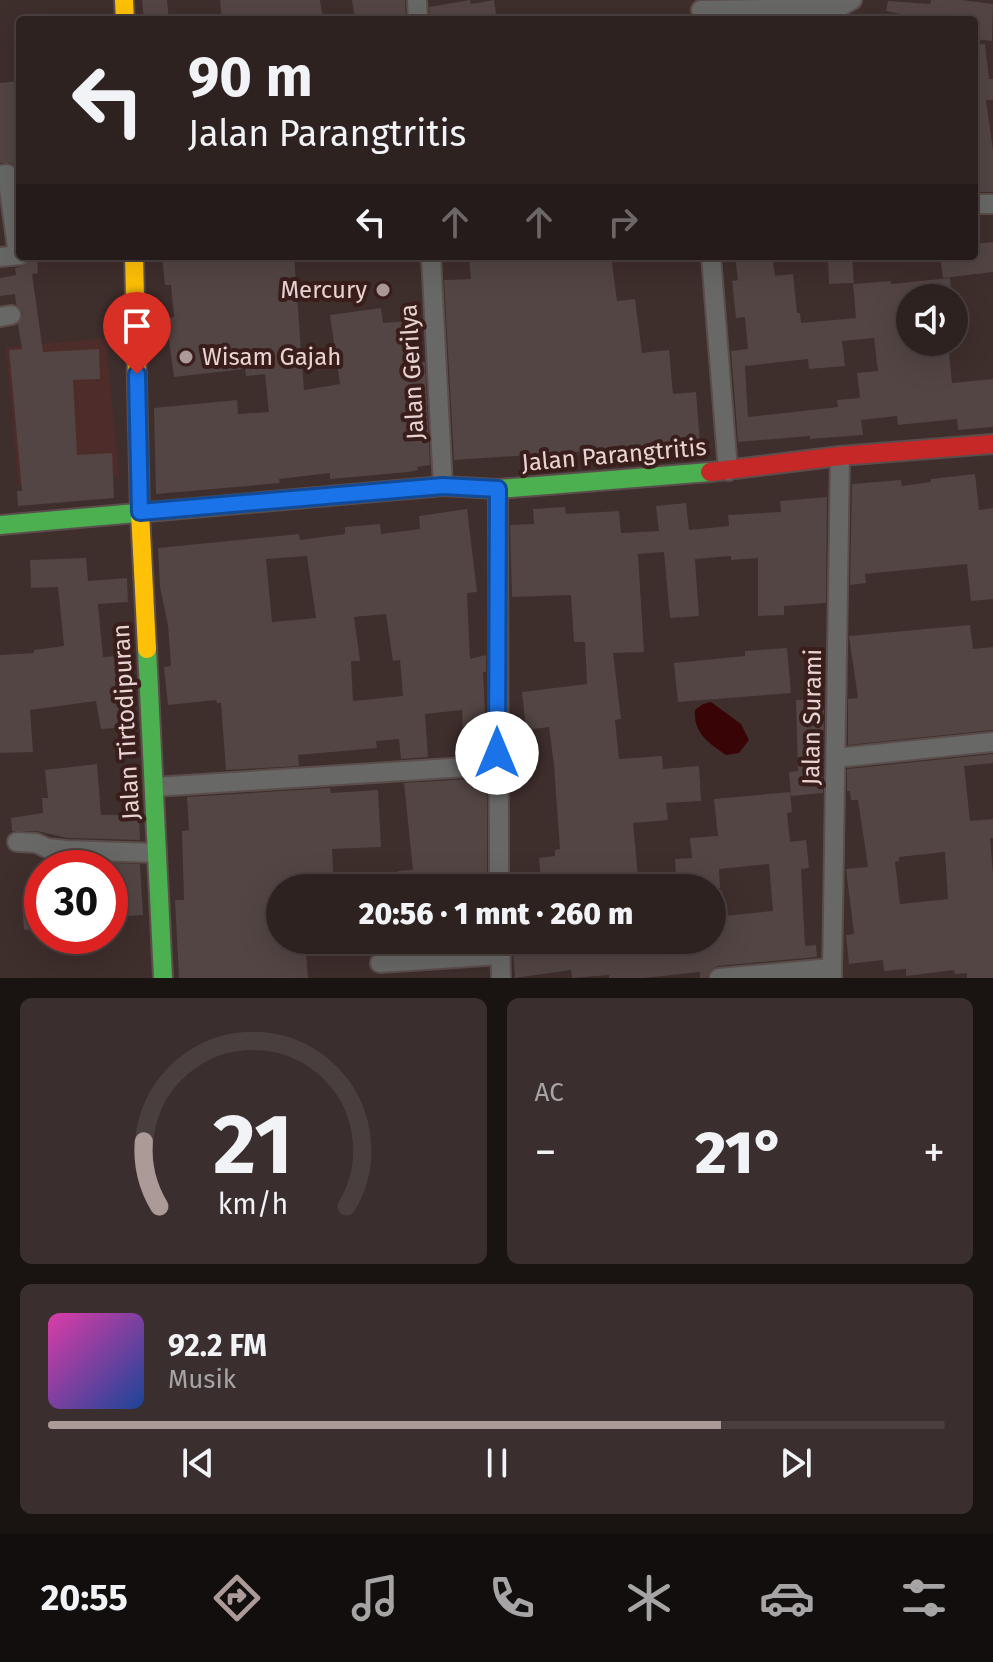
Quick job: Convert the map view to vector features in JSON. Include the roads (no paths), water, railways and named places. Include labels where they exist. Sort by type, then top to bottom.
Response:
[{"type":"main road","name":"Jalan Tirtodipuran","points":[[134,260],[140,512],[163,978]]},
{"type":"main road","name":"Jalan Parangtritis","points":[[0,525],[443,486],[498,489],[728,471],[840,456],[993,444]]},
{"type":"street","points":[[701,10],[838,8],[852,0]]},
{"type":"street","points":[[0,175],[7,174],[13,256]]},
{"type":"street","name":"Jalan Gerilya","points":[[431,260],[443,486]]},
{"type":"street","points":[[711,260],[728,471]]},
{"type":"street","name":"Jalan Surami","points":[[832,973],[840,456]]},
{"type":"street","points":[[498,489],[499,874]]},
{"type":"street","points":[[836,758],[993,742]]},
{"type":"street","points":[[154,787],[498,765]]},
{"type":"street","points":[[17,842],[66,850],[157,853]]},
{"type":"street","points":[[380,963],[448,954]]},
{"type":"street","points":[[500,954],[501,978]]},
{"type":"street","points":[[719,978],[832,973]]},
{"type":"place","name":"Mercury","points":[[383,290]]},
{"type":"place","name":"Wisam Gajah","points":[[186,357]]}]
